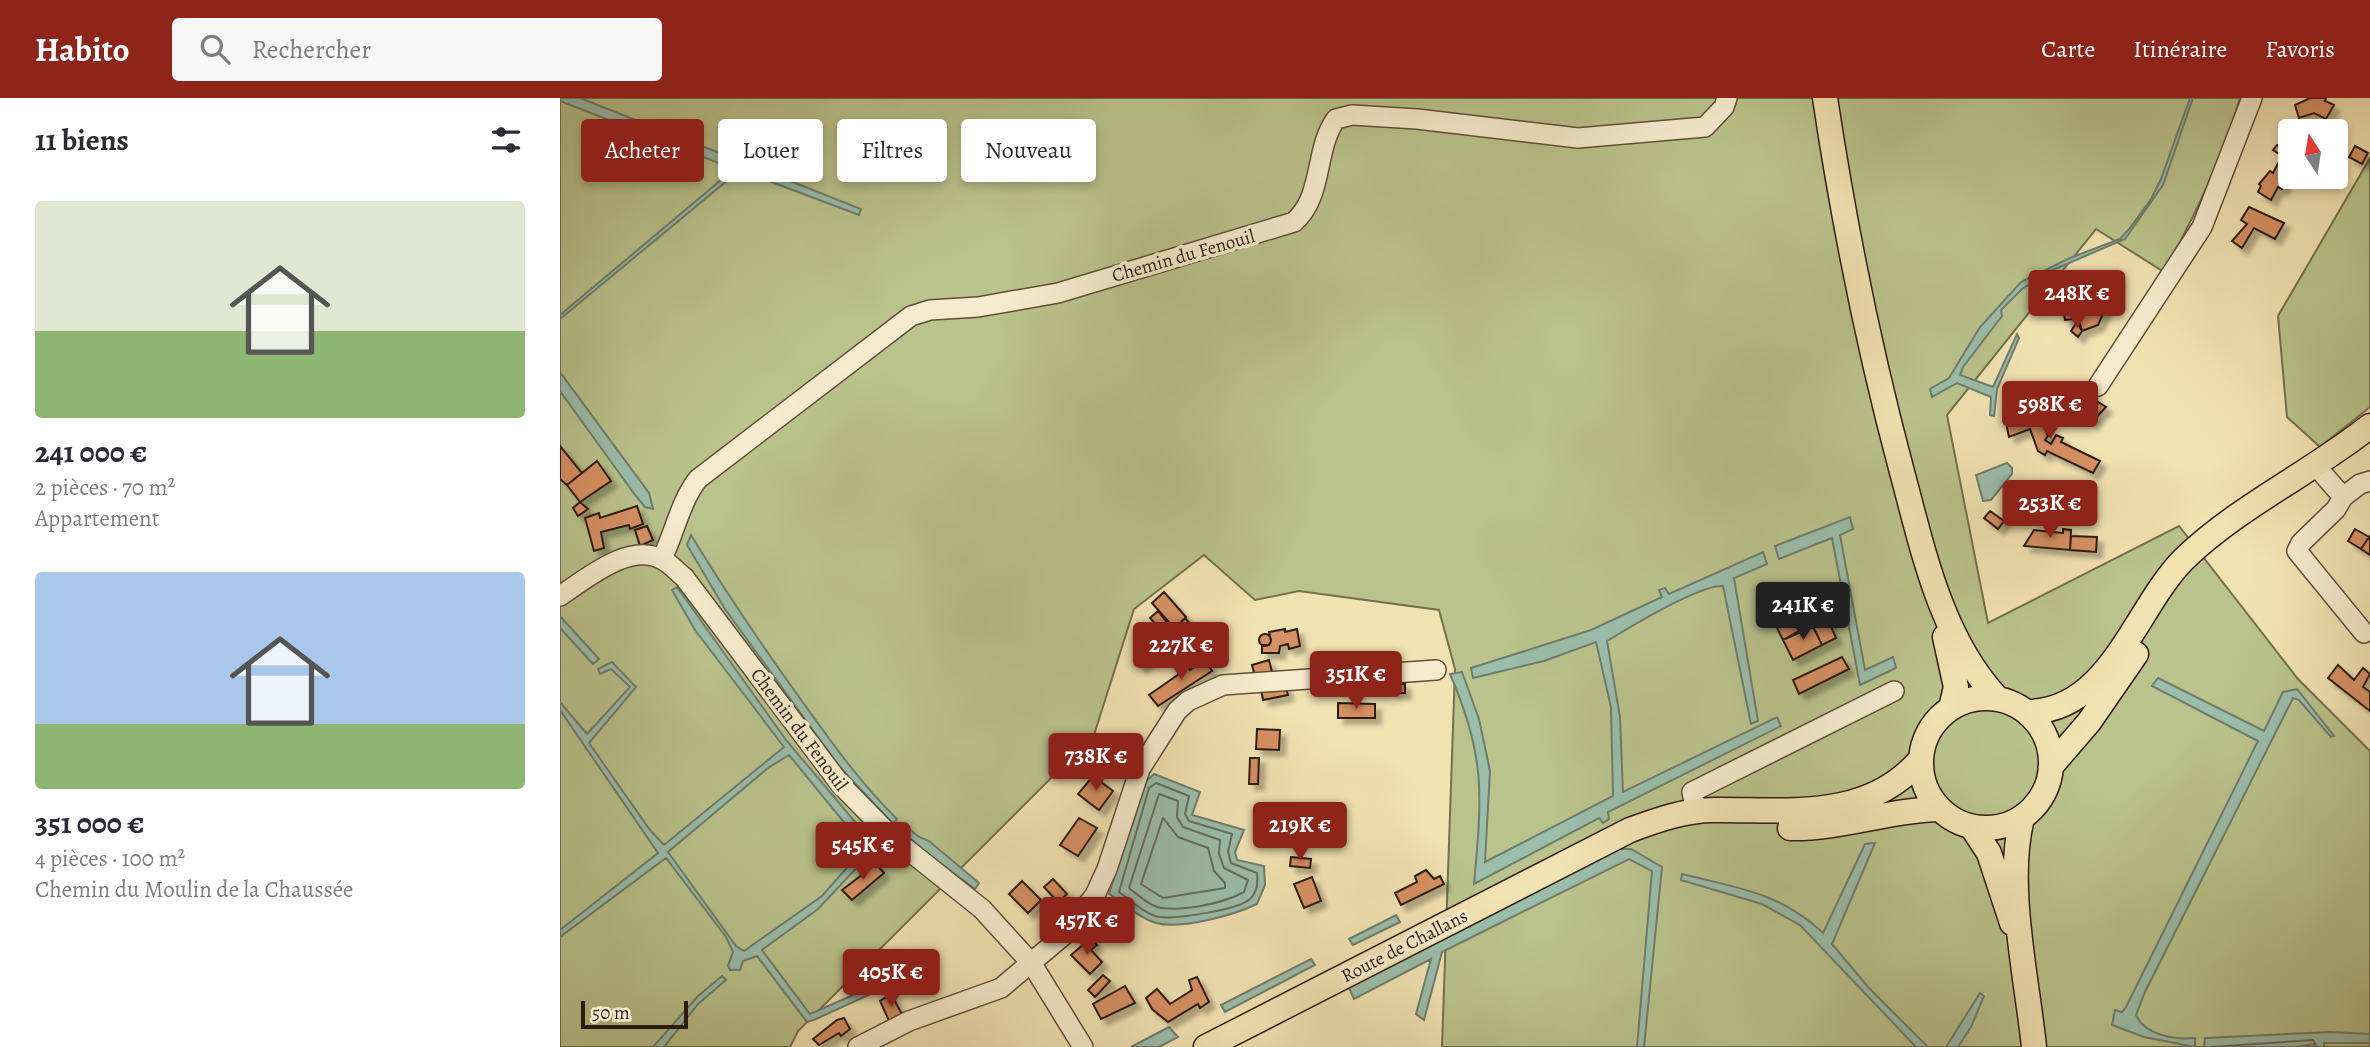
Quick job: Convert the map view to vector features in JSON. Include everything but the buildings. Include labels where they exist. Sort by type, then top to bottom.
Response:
[{"type":"main road","points":[[1825,98],[1863,311],[1886,411],[1937,591],[1955,673],[1956,687],[1951,708]]},
{"type":"main road","points":[[2027,712],[2055,709],[2090,686],[2193,566],[2197,550],[2229,522],[2316,466],[2370,426]]},
{"type":"main road","points":[[1937,591],[1957,641],[1975,672],[1998,699]]},
{"type":"main road","points":[[2052,765],[2046,736],[2027,712],[1998,699],[1982,698],[1951,708],[1929,730],[1920,760],[1922,778],[1939,809],[1954,821],[1989,829],[2022,818],[2043,795],[2052,765],[2119,681],[2156,608]]},
{"type":"main road","name":"Route de Challans","points":[[1206,1047],[1602,844],[1660,819],[1696,812],[1794,812],[1828,808],[1864,798],[1893,785],[1920,760]]},
{"type":"main road","name":"Route de Challans","points":[[1602,844],[1672,826],[1734,824],[1805,828],[1939,809]]},
{"type":"main road","points":[[2022,818],[2017,842],[2020,946],[2034,1047]]},
{"type":"main road","points":[[1972,827],[1989,853],[2020,946]]},
{"type":"street","name":"Chemin du Fenouil","points":[[1083,1047],[1032,964],[982,909],[893,838],[841,785],[709,607],[684,577],[662,559],[677,527],[688,491],[698,479],[911,316],[930,310],[992,305],[1058,293],[1294,222],[1310,200],[1328,134],[1336,119],[1352,115],[1417,119],[1578,138],[1705,127],[1724,107],[1727,98]]},
{"type":"street","points":[[2098,386],[2202,227],[2252,98]]},
{"type":"street","points":[[2316,466],[2343,497]]},
{"type":"street","points":[[2364,633],[2297,551],[2301,543],[2336,509],[2343,497],[2360,484],[2370,481]]},
{"type":"street","points":[[560,596],[598,570],[629,557],[650,556],[662,559]]},
{"type":"street","points":[[858,1047],[909,1021],[1001,988],[1064,935],[1095,894],[1107,869],[1140,769],[1177,711],[1188,701],[1223,685],[1436,670]]},
{"type":"street","points":[[1696,812],[1692,792],[1894,691]]},
{"type":"green space","points":[[560,98],[2240,98],[2207,187],[2164,272],[2096,229],[1947,415],[1988,623],[2179,526],[2298,679],[2370,751],[2370,1047],[1442,1047],[1455,669],[1439,610],[1299,591],[1255,600],[1204,555],[1134,609],[1094,735],[798,1031],[790,1047],[560,1047]]},
{"type":"green space","points":[[2370,158],[2370,407],[2320,447],[2287,417],[2278,316]]},
{"type":"water","points":[[560,98],[580,98],[633,119],[606,119],[560,101]]},
{"type":"water","points":[[2190,98],[2193,98],[2163,185],[2125,239],[2048,272],[2022,289],[2001,310],[2002,316],[1963,367],[1960,375],[1993,387],[2017,334],[2019,338],[1997,389],[1994,416],[1990,415],[1991,397],[1957,383],[1932,397],[1930,389],[1949,378],[1980,327],[2021,282],[2070,258],[2120,239],[2130,228],[2151,199],[2161,179]]},
{"type":"water","points":[[704,147],[718,153],[718,163],[704,157]]},
{"type":"water","points":[[719,182],[726,182],[560,319],[560,315]]},
{"type":"water","points":[[772,182],[793,182],[861,209],[859,215]]},
{"type":"water","points":[[560,372],[649,493],[653,509],[645,507],[635,495],[560,391]]},
{"type":"water","points":[[2007,463],[2012,468],[2012,474],[1991,500],[1983,501],[1976,475]]},
{"type":"water","points":[[1850,517],[1853,529],[1840,535],[1865,670],[1893,657],[1896,668],[1860,685],[1832,538],[1779,559],[1775,546]]},
{"type":"water","points":[[691,535],[822,729],[857,775],[897,819],[893,824],[838,765],[725,609],[687,545]]},
{"type":"water","points":[[1763,552],[1767,564],[1734,578],[1758,721],[1751,724],[1723,586],[1681,599],[1607,641],[1620,717],[1623,792],[1777,717],[1781,726],[1608,812],[1609,819],[1603,823],[1599,818],[1474,884],[1479,826],[1476,754],[1462,703],[1450,674],[1462,672],[1479,719],[1490,771],[1485,862],[1613,796],[1611,707],[1596,642],[1544,661],[1473,678],[1471,668],[1591,630],[1662,597],[1659,590],[1665,588],[1669,594]]},
{"type":"water","points":[[677,587],[786,740],[862,830],[856,837],[789,755],[768,768],[668,852],[736,946],[744,951],[822,896],[859,854],[863,840],[869,838],[875,842],[865,859],[818,909],[762,950],[810,1014],[894,977],[895,983],[807,1022],[757,956],[743,961],[740,970],[730,970],[728,966],[733,952],[726,937],[666,858],[560,937],[560,930],[658,853],[560,710],[560,702],[587,734],[630,687],[611,669],[600,674],[598,669],[612,662],[636,687],[589,743],[650,830],[664,845],[784,747],[695,630],[672,590]]},
{"type":"water","points":[[560,616],[599,659],[593,664],[560,628]]},
{"type":"water","points":[[2158,678],[2264,731],[2283,692],[2297,689],[2334,736],[2331,737],[2299,700],[2293,698],[2145,992],[2136,1015],[2140,1022],[2161,1035],[2195,1038],[2195,1047],[2144,1037],[2112,1025],[2115,1010],[2122,1012],[2126,1007],[2258,741],[2152,686]]},
{"type":"water","points":[[1154,774],[1200,792],[1192,815],[1244,830],[1235,852],[1237,860],[1264,866],[1265,885],[1257,904],[1207,920],[1166,925],[1143,918],[1109,894],[1144,783]]},
{"type":"water","points":[[903,824],[919,837],[929,841],[979,883],[975,889],[902,835],[897,830]]},
{"type":"water","points":[[1875,843],[1832,944],[1869,988],[1928,1047],[1916,1047],[1800,925],[1762,904],[1681,880],[1682,874],[1757,893],[1790,908],[1823,933],[1865,844]]},
{"type":"water","points":[[1618,849],[1631,849],[1662,867],[1644,1047],[1637,1047],[1652,871],[1629,859],[1442,952],[1424,1020],[1416,1014],[1431,959],[1354,999],[1348,986]]},
{"type":"water","points":[[1396,915],[1400,922],[1353,945],[1349,939]]},
{"type":"water","points":[[1311,959],[1315,965],[1225,1012],[1221,1005]]},
{"type":"water","points":[[722,976],[726,980],[698,1004],[664,1047],[653,1047],[698,996]]},
{"type":"water","points":[[1980,993],[1984,996],[1971,1027],[1958,1047],[1946,1047]]},
{"type":"water","points":[[1169,1027],[1178,1037],[1159,1047],[1131,1047]]},
{"type":"water","points":[[2330,1032],[2370,1034],[2370,1043],[2324,1043],[2324,1047],[2314,1047],[2314,1044],[2297,1047],[2204,1047],[2205,1038]]}]
